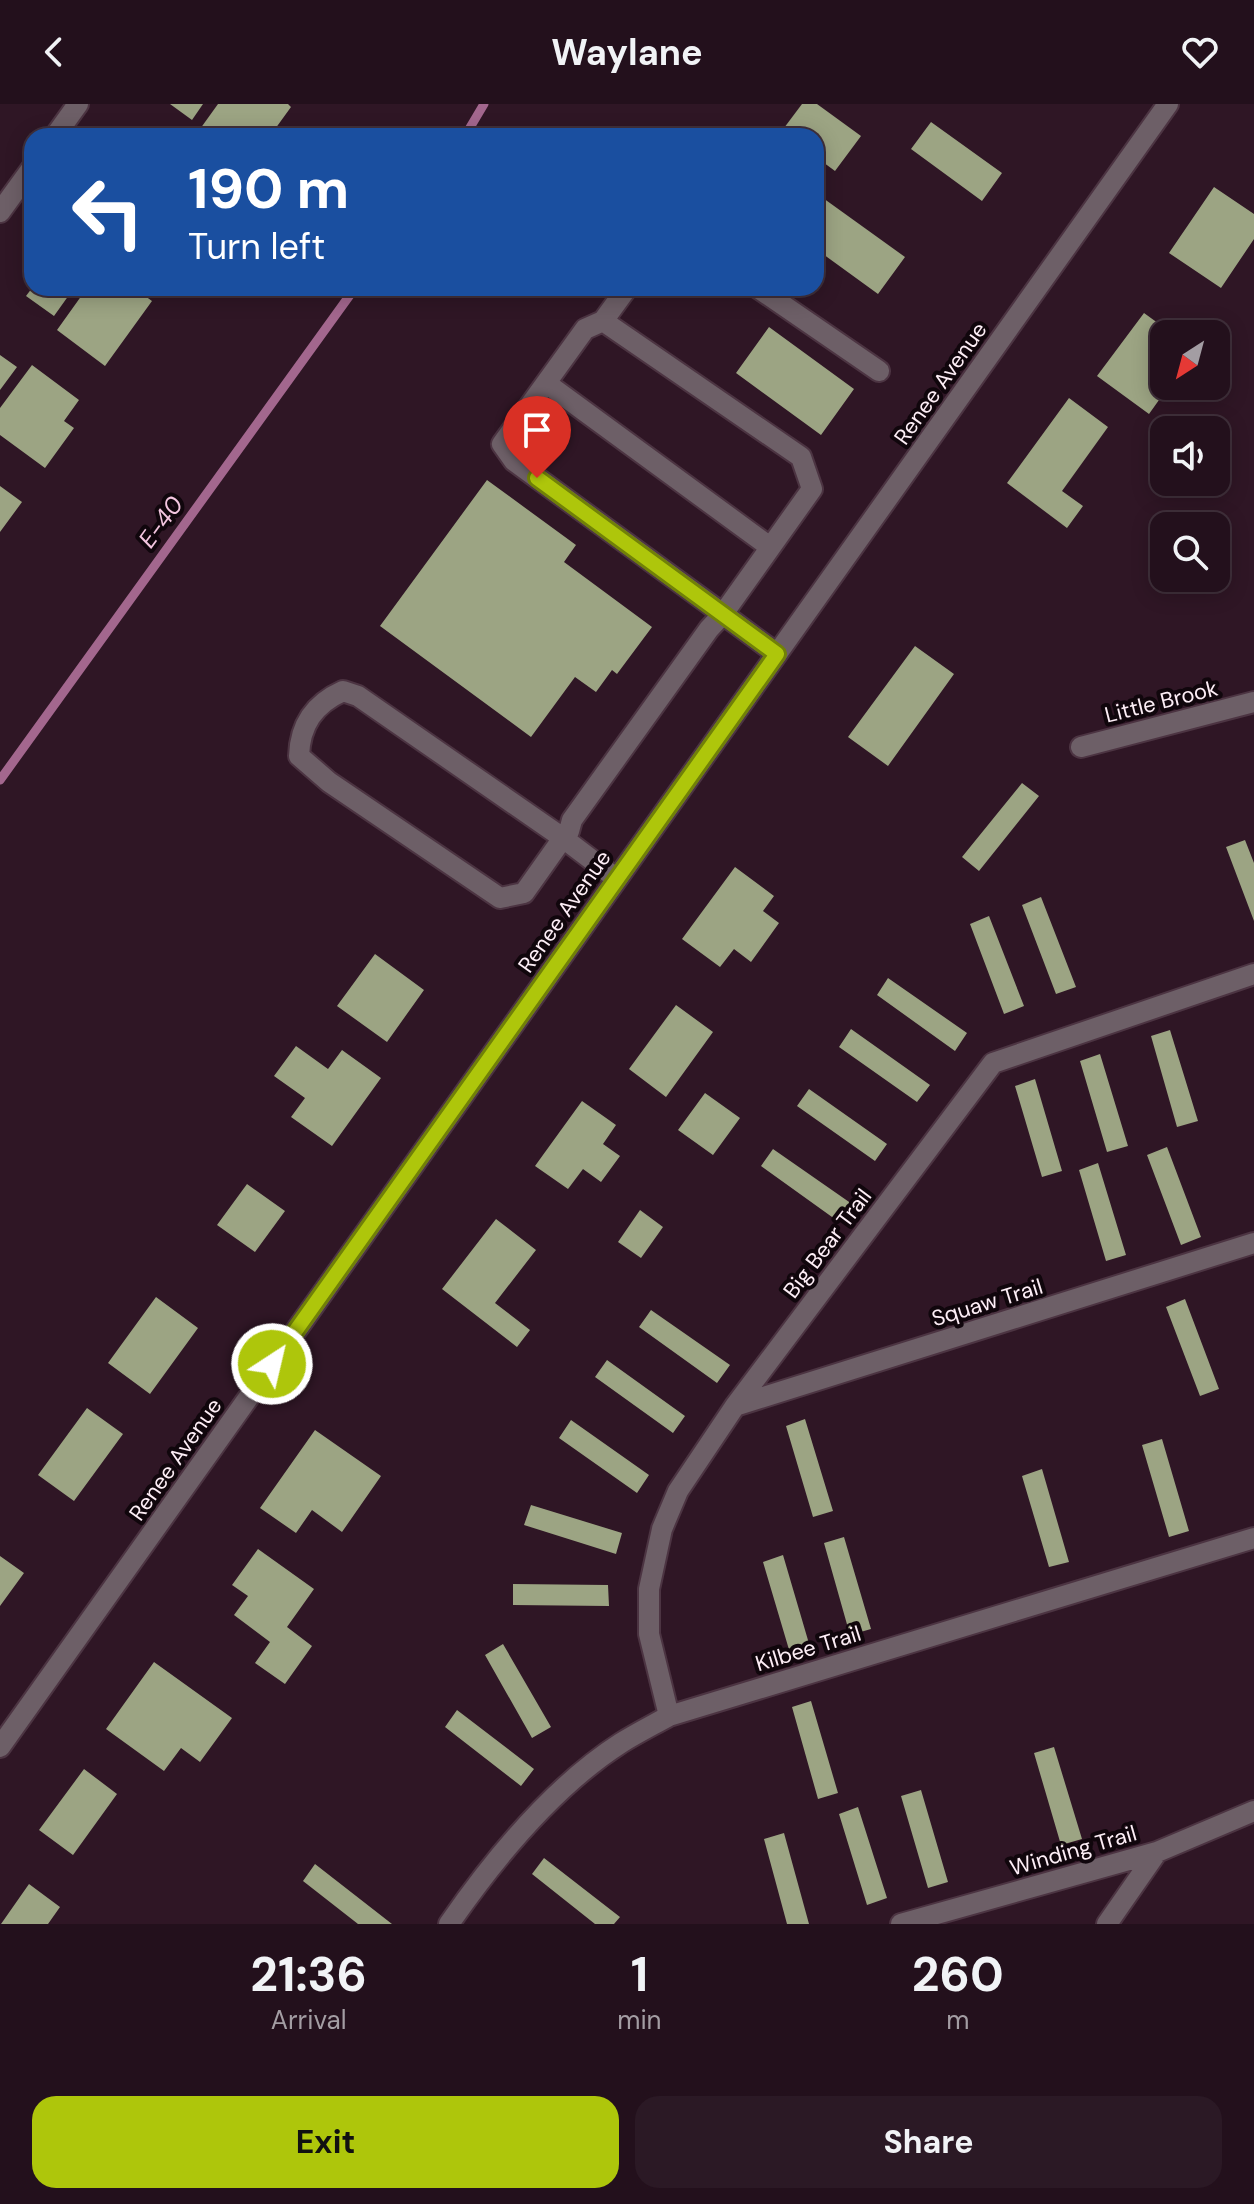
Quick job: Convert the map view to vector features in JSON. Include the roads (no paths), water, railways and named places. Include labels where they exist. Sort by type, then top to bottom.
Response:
[{"type":"street","points":[[61,128],[78,104]]},
{"type":"street","name":"Renee Avenue","points":[[0,1747],[1168,104]]},
{"type":"street","points":[[0,212],[24,179]]},
{"type":"street","points":[[621,296],[603,321],[585,329],[502,444],[514,461],[777,654]]},
{"type":"street","points":[[770,296],[879,371]]},
{"type":"street","points":[[603,321],[801,457],[812,489],[572,820],[563,838],[524,893],[500,898],[329,782],[299,756],[300,733],[326,699],[343,691],[358,696],[563,838],[617,879]]},
{"type":"street","points":[[546,383],[770,547]]},
{"type":"street","name":"Little Brook","points":[[1081,747],[1254,702]]},
{"type":"street","name":"Big Bear Trail","points":[[669,1716],[649,1634],[649,1589],[662,1529],[678,1491],[735,1406],[993,1063],[1254,974]]},
{"type":"street","name":"Squaw Trail","points":[[735,1406],[1254,1243]]},
{"type":"street","name":"Kilbee Trail","points":[[449,1924],[473,1890],[543,1809],[620,1744],[669,1716],[1254,1538]]},
{"type":"street","name":"Winding Trail","points":[[901,1924],[1157,1852],[1254,1811]]},
{"type":"street","points":[[1107,1924],[1157,1852]]},
{"type":"waterway","name":"E-40","points":[[470,128],[484,104]]},
{"type":"waterway","name":"E-40","points":[[0,780],[349,296]]}]
